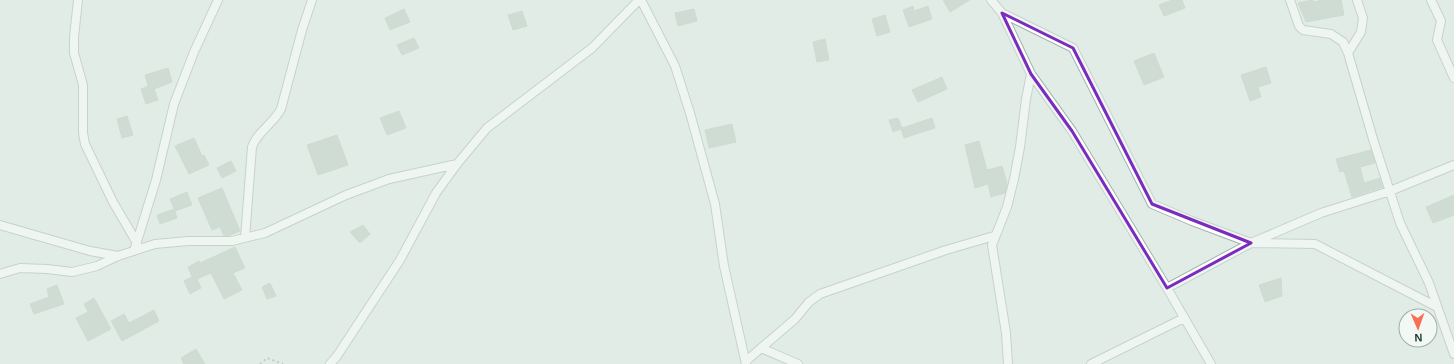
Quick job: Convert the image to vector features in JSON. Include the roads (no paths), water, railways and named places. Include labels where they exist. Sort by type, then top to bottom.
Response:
[{"type":"street","points":[[78,0],[74,53],[83,85],[83,134],[85,144],[136,247]]},
{"type":"street","points":[[136,247],[156,180],[174,104],[194,52],[218,0]]},
{"type":"street","points":[[244,238],[252,147],[254,141],[277,116],[281,109],[302,30],[312,0]]},
{"type":"street","points":[[330,364],[337,356],[400,260],[436,193],[456,164],[488,128],[592,48],[640,0],[675,66],[690,113],[715,204],[724,266],[746,362]]},
{"type":"street","points":[[991,0],[1002,14],[1031,74],[1072,131],[1211,364]]},
{"type":"street","points":[[1290,0],[1299,26],[1303,30],[1331,34],[1343,42],[1348,53],[1400,223],[1429,283],[1454,354]]},
{"type":"street","points":[[1348,53],[1361,32],[1363,18],[1357,0]]},
{"type":"street","points":[[1431,0],[1441,21],[1437,40],[1454,78]]},
{"type":"street","points":[[1002,14],[1073,48],[1152,204],[1251,243],[1315,244],[1437,307]]},
{"type":"street","points":[[1008,364],[1006,333],[992,245],[994,236],[1007,207],[1014,179],[1031,74]]},
{"type":"street","points":[[0,274],[20,268],[72,272],[97,266],[136,247],[188,241],[232,241],[265,233],[346,195],[389,179],[456,164]]},
{"type":"street","points":[[1167,288],[1251,243],[1321,213],[1390,191],[1454,164]]},
{"type":"street","points":[[0,225],[90,251],[118,256]]},
{"type":"street","points":[[746,362],[795,318],[809,302],[820,294],[946,250],[994,236]]},
{"type":"street","points":[[1091,364],[1184,318]]},
{"type":"street","points":[[761,348],[798,364]]}]
